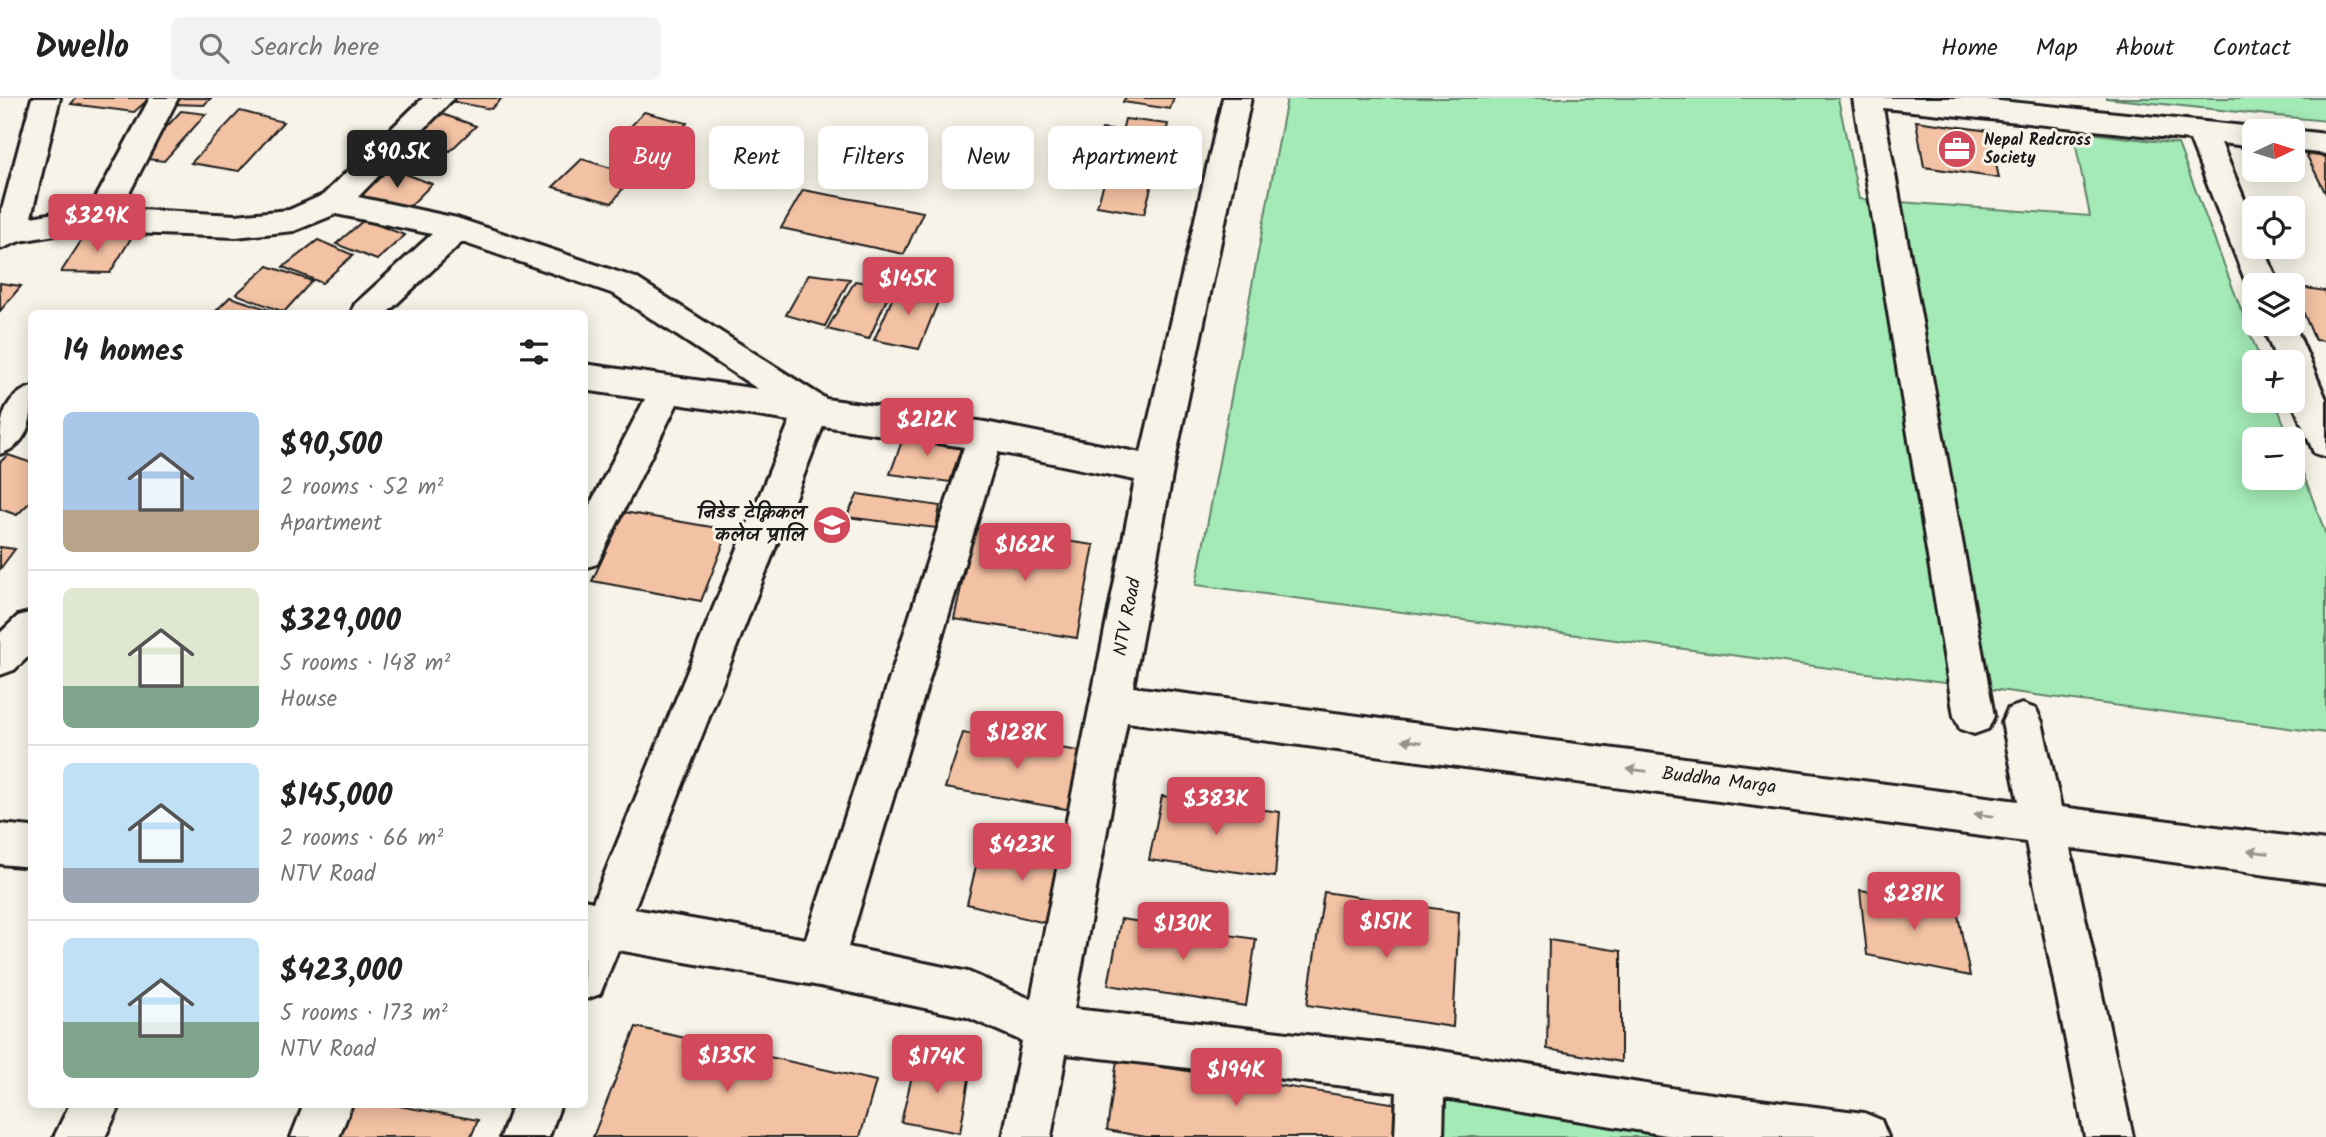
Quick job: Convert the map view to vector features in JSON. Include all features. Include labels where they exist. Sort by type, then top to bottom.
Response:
[{"type":"street","points":[[46,98],[6,234],[102,216],[130,222],[236,226],[294,220],[334,203],[440,98]]},
{"type":"street","points":[[102,216],[164,98]]},
{"type":"street","name":"NTV Road","points":[[1027,1137],[1155,470],[1237,98]]},
{"type":"street","points":[[1867,98],[1974,716]]},
{"type":"street","points":[[1879,98],[2242,136]]},
{"type":"street","points":[[2202,132],[2258,273]]},
{"type":"street","points":[[2305,142],[2326,144]]},
{"type":"street","points":[[334,203],[457,229],[625,286],[813,408]]},
{"type":"street","points":[[370,310],[457,229]]},
{"type":"street","points":[[2283,336],[2326,443]]},
{"type":"street","points":[[588,378],[813,408],[985,436],[1155,470]]},
{"type":"street","points":[[588,546],[667,389]]},
{"type":"street","points":[[0,440],[28,405]]},
{"type":"street","points":[[588,956],[594,923],[813,408]]},
{"type":"street","points":[[820,964],[985,436]]},
{"type":"street","points":[[0,658],[28,632]]},
{"type":"street","name":"Buddha Marga","points":[[1112,702],[2045,822],[2326,862]]},
{"type":"street","points":[[2022,722],[2109,1137]]},
{"type":"street","points":[[594,923],[820,964],[968,995],[1048,1029],[1422,1071],[1690,1126],[1864,1137]]},
{"type":"street","points":[[1419,1137],[1422,1071]]},
{"type":"street","points":[[78,1137],[95,1108]]},
{"type":"street","points":[[315,1137],[326,1108]]},
{"type":"street","points":[[525,1137],[536,1108]]},
{"type":"green space","points":[[1287,98],[1838,98],[1859,199],[2090,216],[2073,131],[2178,144],[2242,312],[2242,336],[2251,336],[2256,350],[2242,350],[2242,413],[2280,413],[2285,427],[2242,427],[2242,490],[2305,490],[2305,478],[2326,535],[2326,733],[1196,585]]},
{"type":"green space","points":[[2105,98],[2326,98],[2326,121]]},
{"type":"green space","points":[[1446,1091],[1666,1137],[1444,1137]]},
{"type":"building","points":[[76,98],[150,98],[134,112],[71,104]]},
{"type":"building","points":[[178,98],[211,98],[204,105],[172,104]]},
{"type":"building","points":[[452,98],[502,98],[491,109],[450,101]]},
{"type":"building","points":[[1125,98],[1174,98],[1170,109],[1123,102]]},
{"type":"building","points":[[181,111],[206,114],[164,161],[138,158]]},
{"type":"building","points":[[240,111],[283,122],[239,171],[191,163]]},
{"type":"building","points":[[644,112],[687,123],[684,126],[631,126]]},
{"type":"building","points":[[442,114],[476,126],[450,151],[414,138]]},
{"type":"building","points":[[1125,119],[1168,124],[1167,126],[1123,126]]},
{"type":"building","name":"Nepal Redcross Society","points":[[1916,121],[1989,131],[1999,178],[1924,167]]},
{"type":"building","points":[[2306,154],[2326,157],[2326,194]]},
{"type":"building","points":[[582,159],[609,167],[609,189],[622,189],[612,203],[553,187]]},
{"type":"building","points":[[390,168],[432,184],[405,211],[361,195]]},
{"type":"building","points":[[1102,189],[1151,189],[1144,214],[1097,206]]},
{"type":"building","points":[[803,190],[923,212],[904,254],[781,228]]},
{"type":"building","points":[[364,220],[405,235],[377,260],[336,244]]},
{"type":"building","points":[[85,235],[133,235],[110,273],[61,272]]},
{"type":"building","points":[[318,240],[353,255],[322,283],[283,267]]},
{"type":"building","points":[[268,266],[312,281],[286,310],[279,310],[236,294]]},
{"type":"building","points":[[809,274],[850,279],[825,326],[786,315]]},
{"type":"building","points":[[855,281],[892,287],[869,339],[827,329]]},
{"type":"building","points":[[0,283],[21,286],[0,311]]},
{"type":"building","points":[[898,286],[941,294],[919,349],[874,340]]},
{"type":"building","points":[[2305,288],[2326,291],[2326,341],[2315,340],[2305,317]]},
{"type":"building","points":[[230,297],[270,310],[217,310]]},
{"type":"building","points":[[905,433],[963,442],[950,482],[890,474]]},
{"type":"building","points":[[8,455],[28,462],[28,504],[17,515],[0,509],[0,462]]},
{"type":"building","points":[[858,494],[940,506],[936,528],[846,517]]},
{"type":"building","points":[[624,512],[729,530],[701,601],[592,581]]},
{"type":"building","points":[[974,528],[1094,545],[1077,638],[954,619]]},
{"type":"building","points":[[0,547],[15,549],[0,569]]},
{"type":"building","points":[[963,733],[1086,752],[1072,810],[945,788]]},
{"type":"building","points":[[1162,796],[1280,812],[1275,877],[1149,860]]},
{"type":"building","points":[[982,841],[1076,861],[1062,927],[967,904]]},
{"type":"building","points":[[1860,890],[1956,905],[1970,976],[1867,955]]},
{"type":"building","points":[[1324,892],[1459,912],[1453,1027],[1307,1005]]},
{"type":"building","points":[[1121,919],[1256,939],[1246,1006],[1108,985]]},
{"type":"building","points":[[1549,940],[1621,951],[1621,1062],[1547,1049]]},
{"type":"building","points":[[636,1027],[876,1081],[860,1137],[593,1137]]},
{"type":"building","points":[[917,1055],[971,1067],[960,1133],[901,1122]]},
{"type":"building","points":[[1117,1060],[1398,1104],[1397,1137],[1146,1137],[1107,1130]]},
{"type":"building","points":[[349,1108],[410,1108],[478,1120],[471,1137],[338,1137]]},
{"type":"place","name":"Nepal Redcross Society","points":[[1957,149]]},
{"type":"place","name":"निडेड टेक्निकल कलेज प्रालि","points":[[832,525]]}]
